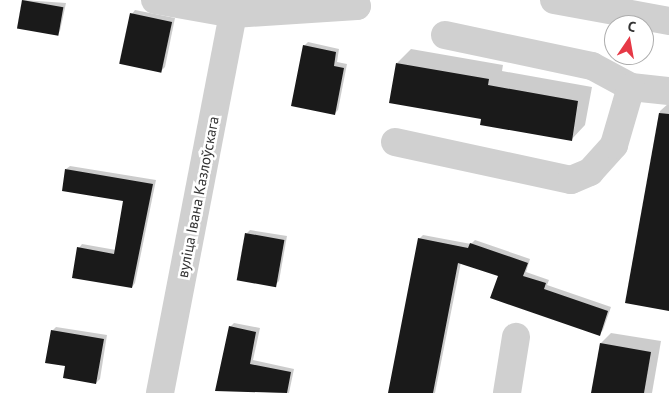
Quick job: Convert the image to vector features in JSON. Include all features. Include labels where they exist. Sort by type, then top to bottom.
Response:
[{"type":"street","points":[[155,0],[235,7],[357,6],[350,0]]},
{"type":"street","points":[[554,0],[669,21]]},
{"type":"street","name":"вуліца Івана Казлоўскага","points":[[160,393],[235,7]]},
{"type":"street","points":[[445,35],[592,66],[631,87],[669,91]]},
{"type":"street","points":[[395,142],[571,180],[590,172],[614,145],[631,87]]},
{"type":"street","points":[[507,393],[516,337]]},
{"type":"building","points":[[22,0],[63,7],[58,36],[17,29]]},
{"type":"building","points":[[130,13],[172,22],[161,73],[119,64]]},
{"type":"building","points":[[303,45],[336,52],[334,66],[344,68],[335,115],[291,106]]},
{"type":"building","points":[[396,63],[489,79],[488,85],[578,101],[572,141],[480,125],[481,119],[389,103]]},
{"type":"building","points":[[659,113],[669,114],[669,311],[625,303]]},
{"type":"building","points":[[65,169],[153,184],[132,288],[72,278],[77,247],[114,254],[123,201],[62,191]]},
{"type":"building","points":[[245,233],[284,240],[276,287],[237,280]]},
{"type":"building","points":[[418,238],[468,248],[470,243],[528,263],[523,276],[546,283],[544,289],[608,311],[600,336],[490,298],[498,276],[458,263],[433,393],[388,393]]},
{"type":"building","points":[[229,326],[256,332],[250,364],[291,372],[287,393],[215,391]]},
{"type":"building","points":[[51,330],[104,339],[96,384],[63,378],[65,366],[45,363]]},
{"type":"building","points":[[600,343],[651,352],[644,393],[591,393]]}]
